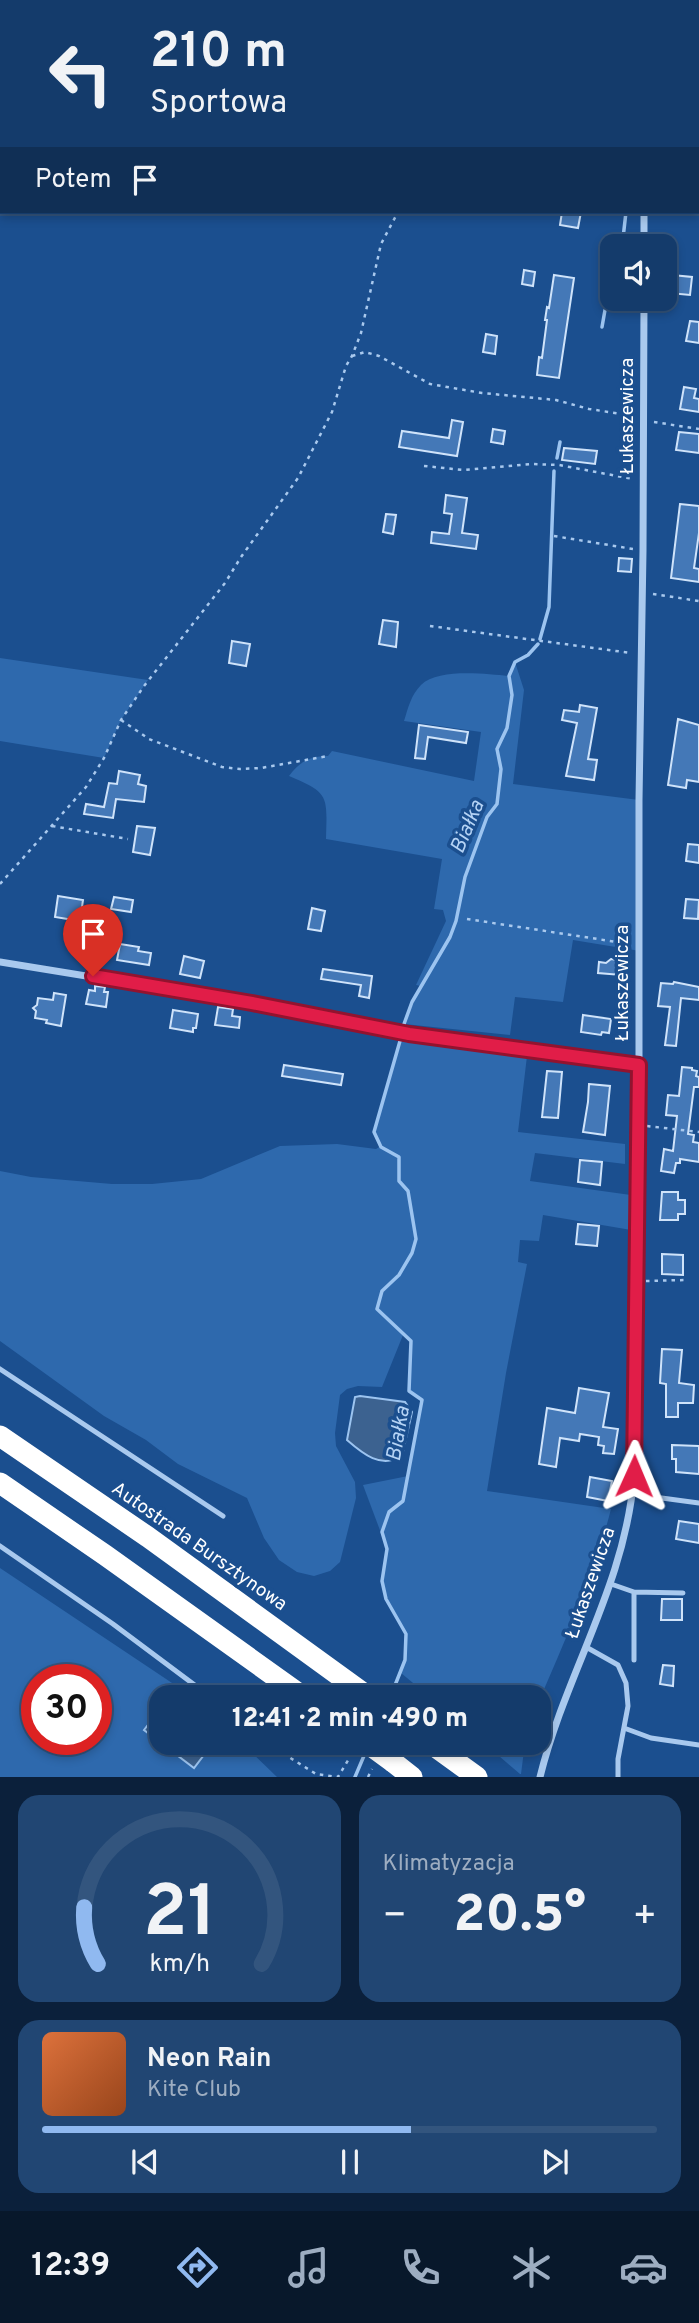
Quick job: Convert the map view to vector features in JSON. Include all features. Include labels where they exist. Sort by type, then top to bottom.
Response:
[{"type":"highway","name":"Autostrada Bursztynowa","points":[[0,1436],[148,1537],[354,1685]]},
{"type":"highway","points":[[0,1483],[287,1685]]},
{"type":"highway","points":[[383,1755],[412,1777]]},
{"type":"highway","points":[[447,1755],[477,1777]]},
{"type":"street","points":[[644,214],[644,234]]},
{"type":"street","name":"Łukaszewicza","points":[[540,1777],[556,1719],[611,1584],[622,1549],[635,1459],[644,311]]},
{"type":"street","points":[[0,962],[239,1000],[409,1034],[639,1065]]},
{"type":"lane","points":[[0,1369],[223,1516]]},
{"type":"lane","points":[[632,1493],[699,1503]]},
{"type":"lane","points":[[0,1546],[150,1650],[195,1685]]},
{"type":"lane","points":[[611,1584],[634,1592],[682,1593]]},
{"type":"lane","points":[[634,1592],[634,1660]]},
{"type":"lane","points":[[586,1647],[610,1659],[623,1673],[628,1706],[618,1759],[618,1777]]},
{"type":"lane","points":[[624,1728],[651,1738],[699,1745]]},
{"type":"path","points":[[0,884],[86,787],[104,758],[121,720],[144,686],[225,583],[298,478],[332,412],[346,366],[361,333],[381,244],[397,214]]},
{"type":"path","points":[[352,356],[365,352],[379,356],[430,384],[482,393],[556,400],[589,409],[699,429]]},
{"type":"path","points":[[424,466],[463,470],[532,464],[559,465],[643,481]]},
{"type":"path","points":[[554,536],[643,551]]},
{"type":"path","points":[[642,593],[699,601]]},
{"type":"path","points":[[430,626],[641,653]]},
{"type":"path","points":[[121,720],[149,739],[222,766],[261,768],[328,756]]},
{"type":"path","points":[[51,826],[128,839]]},
{"type":"path","points":[[467,919],[629,944],[640,943]]},
{"type":"path","points":[[639,1125],[699,1132]]},
{"type":"path","points":[[637,1281],[685,1280]]},
{"type":"path","points":[[287,1755],[316,1774],[338,1777],[351,1755]]},
{"type":"shaded area","points":[[0,658],[148,680],[121,720],[104,758],[0,741]]},
{"type":"shaded area","points":[[515,662],[524,690],[513,784],[639,800],[640,951],[573,940],[563,1002],[515,997],[510,1035],[404,1024],[421,986],[416,985],[446,921],[443,910],[434,909],[442,859],[326,839],[326,805],[323,798],[312,787],[289,776],[306,761],[328,756],[332,751],[474,781],[481,732],[404,721],[408,707],[421,685],[429,680],[463,673],[508,676]]},
{"type":"shaded area","points":[[400,1041],[527,1056],[518,1132],[625,1144],[625,1164],[535,1153],[530,1181],[638,1196],[637,1231],[543,1215],[539,1241],[520,1240],[518,1262],[527,1264],[487,1491],[611,1509],[588,1583],[546,1685],[416,1685],[401,1673],[405,1660],[406,1634],[386,1599],[382,1581],[387,1549],[363,1485],[408,1476],[422,1400],[409,1391],[411,1342],[403,1335],[382,1387],[358,1386],[347,1389],[340,1395],[336,1446],[355,1482],[356,1498],[340,1562],[330,1571],[314,1576],[297,1572],[279,1560],[264,1538],[247,1498],[178,1464],[146,1440],[104,1416],[0,1341],[0,1171],[31,1177],[112,1184],[152,1184],[201,1179],[280,1146],[337,1144],[376,1149],[381,1146],[374,1132]]},
{"type":"shaded area","points":[[0,1568],[175,1685],[149,1685],[149,1755],[254,1755],[277,1777],[0,1777]]},
{"type":"shaded area","points":[[498,1755],[523,1755],[520,1774]]},
{"type":"water","points":[[355,1397],[405,1402],[412,1412],[402,1456],[387,1461],[373,1458],[347,1440]]},
{"type":"water","points":[[177,1755],[204,1755],[194,1768]]},
{"type":"building","points":[[562,214],[581,214],[578,228],[560,225]]},
{"type":"building","points":[[524,270],[535,272],[533,286],[522,284]]},
{"type":"building","points":[[554,275],[574,278],[559,378],[537,375]]},
{"type":"building","points":[[677,276],[692,277],[690,295],[677,294]]},
{"type":"building","points":[[690,321],[699,322],[699,343],[686,341]]},
{"type":"building","points":[[486,334],[497,336],[495,354],[483,352]]},
{"type":"building","points":[[684,387],[696,389],[694,398],[699,399],[699,412],[680,409]]},
{"type":"building","points":[[452,420],[463,422],[457,456],[399,447],[402,431],[449,438]]},
{"type":"building","points":[[493,429],[505,431],[503,444],[491,442]]},
{"type":"building","points":[[679,432],[699,434],[699,453],[676,450]]},
{"type":"building","points":[[564,448],[597,451],[595,464],[562,460]]},
{"type":"building","points":[[446,495],[467,498],[462,533],[478,535],[476,549],[431,543],[432,532],[449,534],[452,514],[444,513]]},
{"type":"building","points":[[680,504],[699,506],[699,533],[694,568],[699,569],[699,582],[671,578]]},
{"type":"building","points":[[386,514],[396,515],[393,534],[383,532]]},
{"type":"building","points":[[619,558],[632,559],[631,572],[618,571]]},
{"type":"building","points":[[383,620],[398,622],[396,647],[379,644]]},
{"type":"building","points":[[232,641],[250,644],[246,666],[229,663]]},
{"type":"building","points":[[580,705],[597,708],[588,759],[597,760],[594,780],[566,776],[577,723],[562,720],[564,710],[579,712]]},
{"type":"building","points":[[678,719],[699,725],[699,782],[687,780],[686,788],[668,785]]},
{"type":"building","points":[[419,725],[468,732],[466,743],[428,737],[425,759],[415,758]]},
{"type":"building","points":[[119,771],[140,775],[138,784],[146,786],[144,802],[116,799],[113,818],[84,814],[86,804],[104,807],[109,783],[117,784]]},
{"type":"building","points":[[137,826],[155,828],[150,855],[133,852]]},
{"type":"building","points":[[688,844],[699,845],[699,863],[686,861]]},
{"type":"building","points":[[58,896],[83,900],[80,921],[55,917]]},
{"type":"building","points":[[114,897],[133,900],[131,912],[111,909]]},
{"type":"building","points":[[686,899],[699,900],[698,919],[684,918]]},
{"type":"building","points":[[312,908],[325,911],[321,931],[308,929]]},
{"type":"building","points":[[120,944],[139,947],[138,951],[151,953],[149,965],[117,960]]},
{"type":"building","points":[[184,956],[204,961],[200,978],[180,974]]},
{"type":"building","points":[[611,959],[623,961],[621,975],[598,973],[599,962],[606,963]]},
{"type":"building","points":[[323,969],[372,976],[369,998],[359,996],[361,985],[321,979]]},
{"type":"building","points":[[674,982],[699,987],[699,1000],[681,998],[676,1046],[665,1045],[670,1007],[658,1006],[661,983]]},
{"type":"building","points":[[95,986],[105,987],[104,992],[108,992],[106,1007],[86,1004],[89,990],[95,991]]},
{"type":"building","points":[[54,993],[66,995],[61,1026],[35,1018],[36,1011],[33,1008],[37,1005],[38,998],[53,1000]]},
{"type":"building","points":[[218,1007],[233,1009],[232,1016],[240,1017],[239,1028],[215,1025]]},
{"type":"building","points":[[173,1010],[198,1014],[193,1032],[170,1028]]},
{"type":"building","points":[[583,1015],[611,1019],[609,1033],[602,1032],[601,1035],[581,1032]]},
{"type":"building","points":[[284,1065],[343,1074],[341,1085],[282,1076]]},
{"type":"building","points":[[682,1067],[692,1068],[697,1071],[696,1076],[699,1077],[699,1087],[694,1087],[688,1134],[694,1135],[693,1142],[699,1143],[699,1162],[680,1159],[680,1163],[676,1163],[674,1173],[661,1171],[664,1149],[673,1151],[677,1116],[666,1115],[668,1095],[679,1096]]},
{"type":"building","points":[[547,1071],[562,1072],[558,1118],[542,1117]]},
{"type":"building","points":[[589,1084],[610,1086],[605,1135],[583,1132]]},
{"type":"building","points":[[580,1160],[602,1162],[600,1185],[578,1182]]},
{"type":"building","points":[[662,1192],[678,1192],[678,1200],[685,1200],[685,1214],[678,1214],[678,1220],[660,1220]]},
{"type":"building","points":[[578,1224],[599,1226],[597,1246],[576,1244]]},
{"type":"building","points":[[662,1254],[683,1255],[683,1275],[662,1274]]},
{"type":"building","points":[[662,1349],[682,1350],[679,1383],[694,1385],[693,1403],[678,1403],[678,1417],[666,1417],[666,1384],[660,1383]]},
{"type":"building","points":[[579,1388],[609,1393],[603,1427],[618,1429],[614,1454],[603,1453],[604,1446],[598,1445],[599,1437],[580,1434],[579,1441],[560,1438],[556,1467],[539,1464],[547,1408],[575,1413]]},
{"type":"building","points":[[672,1445],[699,1446],[699,1474],[676,1472]]},
{"type":"building","points":[[590,1477],[612,1481],[608,1501],[587,1497]]},
{"type":"building","points":[[679,1521],[699,1524],[699,1543],[676,1539]]},
{"type":"building","points":[[662,1599],[682,1599],[682,1620],[661,1620]]},
{"type":"building","points":[[663,1665],[674,1666],[673,1686],[660,1684]]},
{"type":"waterway","name":"Białka","points":[[623,234],[626,214]]},
{"type":"waterway","name":"Białka","points":[[602,327],[605,311]]},
{"type":"waterway","name":"Białka","points":[[557,458],[560,442]]},
{"type":"waterway","name":"Białka","points":[[540,639],[549,607],[554,471]]},
{"type":"waterway","name":"Białka","points":[[404,1024],[412,1002],[450,937],[465,877],[487,817],[497,804],[501,769],[497,749],[507,728],[512,695],[509,676],[515,662],[528,655],[538,644]]},
{"type":"waterway","name":"Białka","points":[[395,1685],[405,1660],[406,1634],[386,1599],[382,1581],[387,1549],[382,1532],[389,1512],[403,1501],[422,1400],[409,1391],[411,1341],[377,1309],[382,1291],[399,1275],[412,1253],[416,1239],[408,1191],[399,1181],[399,1157],[381,1147],[374,1132],[400,1041]]},
{"type":"waterway","name":"Białka","points":[[355,1777],[364,1755]]},
{"type":"route","points":[[93,976],[252,1003],[409,1034],[639,1065],[634,1476]]}]
